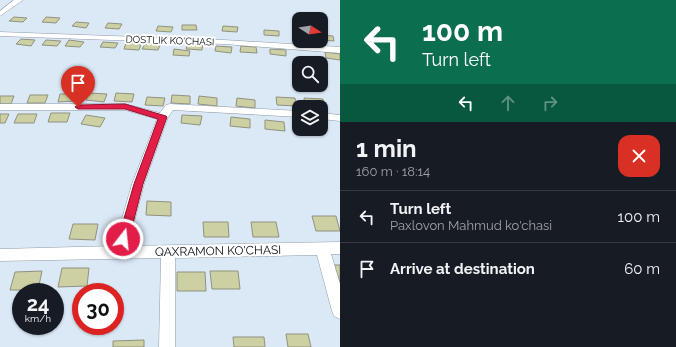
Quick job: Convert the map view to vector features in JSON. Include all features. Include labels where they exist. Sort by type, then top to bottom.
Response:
[{"type":"street","points":[[0,14],[19,0]]},
{"type":"street","name":"DOSTLIK KO'CHASI","points":[[0,34],[224,42],[340,50]]},
{"type":"street","points":[[0,107],[125,107],[163,117]]},
{"type":"street","points":[[120,252],[138,184],[163,117],[170,107],[292,114]]},
{"type":"street","points":[[328,117],[340,118]]},
{"type":"street","points":[[322,248],[340,311]]},
{"type":"street","name":"QAXRAMON KO'CHASI","points":[[0,255],[340,248]]},
{"type":"street","points":[[167,347],[168,252]]},
{"type":"building","points":[[14,17],[27,18],[23,22],[9,21]]},
{"type":"building","points":[[46,17],[60,18],[56,23],[42,22]]},
{"type":"building","points":[[76,22],[89,23],[86,28],[72,26]]},
{"type":"building","points":[[108,23],[122,24],[119,29],[105,28]]},
{"type":"building","points":[[182,25],[196,25],[197,30],[182,30]]},
{"type":"building","points":[[158,26],[173,27],[171,32],[156,31]]},
{"type":"building","points":[[223,26],[238,27],[237,32],[222,31]]},
{"type":"building","points":[[264,30],[279,31],[279,36],[264,35]]},
{"type":"building","points":[[328,36],[333,36],[334,41],[328,41]]},
{"type":"building","points":[[21,39],[35,40],[31,46],[16,44]]},
{"type":"building","points":[[46,40],[61,41],[57,46],[42,45]]},
{"type":"building","points":[[69,40],[84,42],[80,47],[65,46]]},
{"type":"building","points":[[103,42],[118,43],[115,48],[100,47]]},
{"type":"building","points":[[126,43],[141,44],[139,50],[124,49]]},
{"type":"building","points":[[188,43],[203,44],[202,50],[186,49]]},
{"type":"building","points":[[145,44],[160,45],[158,50],[142,49]]},
{"type":"building","points":[[216,46],[232,47],[231,53],[215,51]]},
{"type":"building","points":[[241,46],[256,47],[257,53],[240,52]]},
{"type":"building","points":[[174,49],[190,51],[189,56],[173,55]]},
{"type":"building","points":[[270,49],[286,50],[286,56],[270,54]]},
{"type":"building","points":[[325,52],[340,54],[340,60],[328,58],[328,56],[326,56]]},
{"type":"building","points":[[89,93],[107,94],[104,102],[86,100]]},
{"type":"building","points":[[116,93],[134,94],[132,102],[114,101]]},
{"type":"building","points":[[60,94],[78,94],[76,101],[58,102]]},
{"type":"building","points":[[30,95],[48,95],[45,103],[27,103]]},
{"type":"building","points":[[172,95],[190,96],[190,104],[171,103]]},
{"type":"building","points":[[0,96],[14,96],[11,104],[0,104]]},
{"type":"building","points":[[199,96],[217,98],[217,106],[198,104]]},
{"type":"building","points":[[147,97],[165,98],[163,106],[145,105]]},
{"type":"building","points":[[276,97],[295,98],[295,100],[292,100],[292,106],[277,105]]},
{"type":"building","points":[[237,98],[255,100],[255,108],[236,106]]},
{"type":"building","points":[[304,98],[323,100],[304,100]]},
{"type":"building","points":[[51,113],[70,113],[67,122],[48,122]]},
{"type":"building","points":[[0,114],[9,114],[5,123],[0,123]]},
{"type":"building","points":[[18,114],[37,114],[34,123],[14,123]]},
{"type":"building","points":[[86,115],[105,118],[100,127],[81,124]]},
{"type":"building","points":[[182,115],[202,116],[200,125],[181,123]]},
{"type":"building","points":[[231,117],[250,119],[250,128],[230,126]]},
{"type":"building","points":[[265,120],[284,122],[285,131],[265,129]]},
{"type":"building","points":[[147,201],[171,202],[171,216],[146,215]]},
{"type":"building","points":[[312,216],[336,216],[340,231],[316,231]]},
{"type":"building","points":[[203,222],[228,222],[229,237],[204,237]]},
{"type":"building","points":[[251,222],[276,222],[279,237],[253,237]]},
{"type":"building","points":[[73,224],[98,224],[95,240],[69,239]]},
{"type":"building","points":[[334,265],[340,265],[340,282]]},
{"type":"building","points":[[62,268],[89,268],[87,283],[72,283],[72,287],[64,287],[64,283],[59,283]]},
{"type":"building","points":[[42,271],[39,283],[12,283],[12,290],[10,290],[15,272]]},
{"type":"building","points":[[210,271],[238,271],[240,289],[212,289]]},
{"type":"building","points":[[177,272],[205,272],[206,291],[177,291]]},
{"type":"building","points":[[286,334],[308,334],[311,347],[288,347]]},
{"type":"building","points":[[233,337],[264,337],[265,347],[234,347]]},
{"type":"building","points":[[144,340],[144,347],[113,347],[113,341]]},
{"type":"route","points":[[78,107],[125,107],[163,117],[138,184],[123,239]]}]
